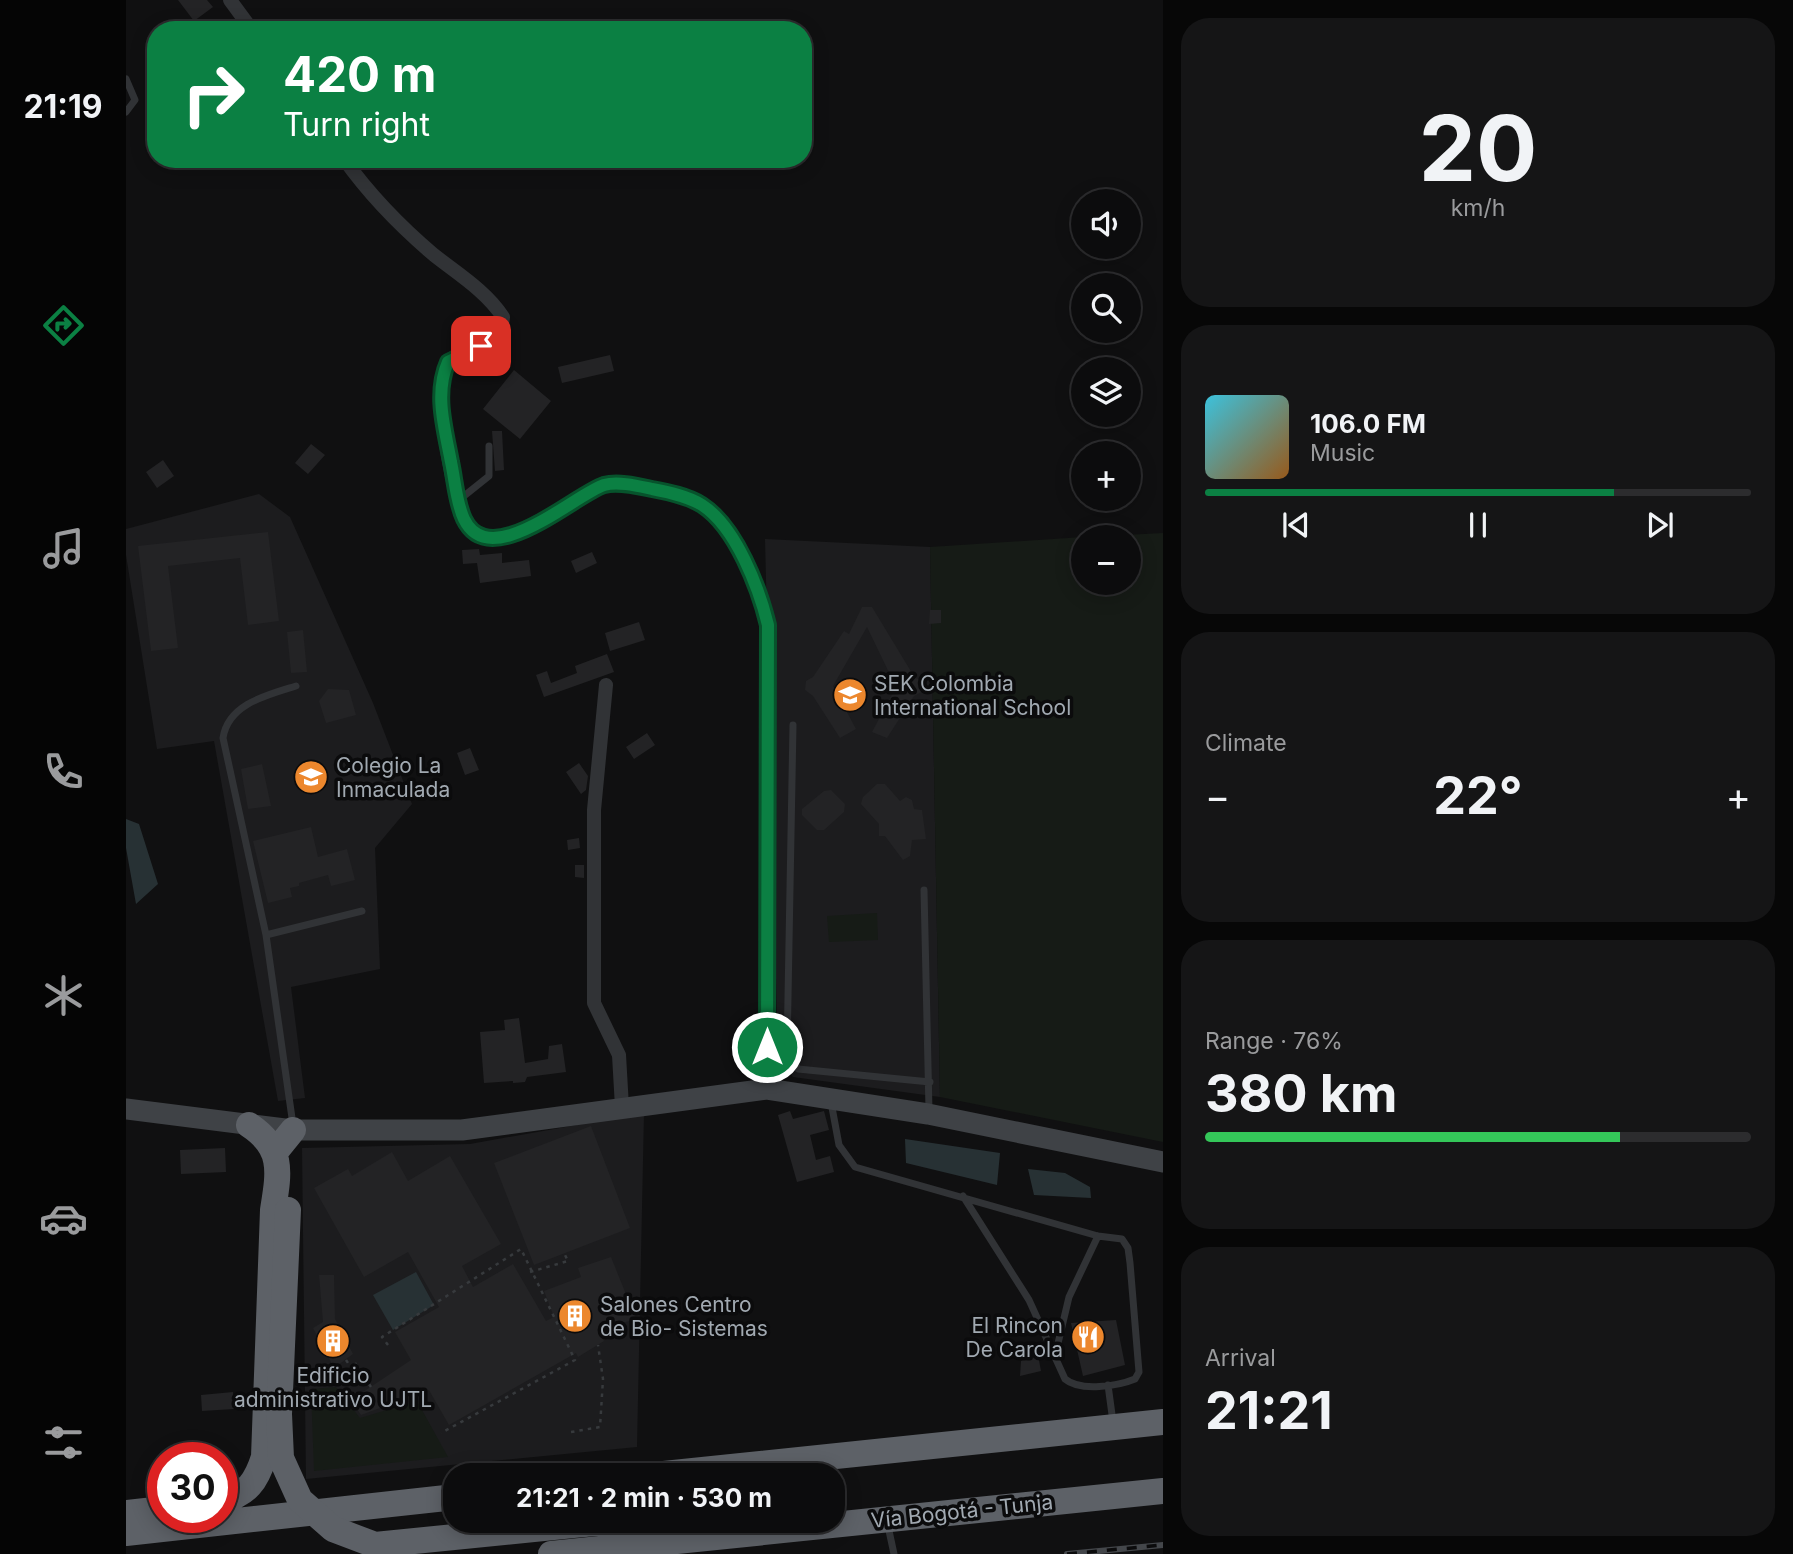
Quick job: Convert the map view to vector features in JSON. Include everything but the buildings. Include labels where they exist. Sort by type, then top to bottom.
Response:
[{"type":"highway","points":[[238,1494],[256,1482],[264,1457],[273,1210],[277,1182],[275,1151],[266,1136],[249,1125]]},
{"type":"highway","points":[[275,1151],[293,1129]]},
{"type":"highway","points":[[277,1182],[288,1210],[281,1458],[300,1500],[333,1529],[375,1545],[494,1533]]},
{"type":"highway","points":[[769,1463],[1163,1422]]},
{"type":"highway","name":"Vía Bogotá - Tunja","points":[[845,1521],[1163,1491]]},
{"type":"highway","points":[[126,1533],[443,1498]]},
{"type":"highway","points":[[126,1513],[147,1511]]},
{"type":"highway","name":"Vía Bogotá - Tunja","points":[[551,1554],[729,1533]]},
{"type":"street","points":[[230,0],[245,21]]},
{"type":"street","points":[[352,168],[394,216],[434,254],[467,279],[503,317],[501,334],[448,362],[443,373],[440,394],[458,500],[464,520],[475,532],[497,537],[550,518],[604,485],[637,485],[682,496],[703,505],[741,553],[768,625],[767,1089]]},
{"type":"street","points":[[606,685],[594,810],[594,1003],[615,1041],[619,1055],[622,1107]]},
{"type":"street","points":[[126,1108],[159,1110],[249,1125],[293,1129],[462,1130],[767,1089],[929,1114],[1163,1163]]},
{"type":"lane","points":[[126,79],[134,90],[135,100],[126,112]]},
{"type":"lane","points":[[458,500],[489,476],[489,446]]},
{"type":"lane","points":[[293,1129],[266,935],[223,738],[225,728],[237,712],[264,696],[296,686]]},
{"type":"lane","points":[[793,725],[787,1052],[790,1061],[798,1069],[930,1082]]},
{"type":"lane","points":[[924,890],[929,1114]]},
{"type":"lane","points":[[266,935],[362,911]]},
{"type":"lane","points":[[831,1097],[839,1145],[855,1167],[963,1196],[1098,1236],[1122,1239],[1128,1248],[1139,1372],[1135,1379],[1108,1385],[1071,1385],[1065,1379],[1029,1300],[963,1196]]},
{"type":"lane","points":[[1055,1357],[1069,1297],[1098,1236]]},
{"type":"lane","points":[[1108,1385],[1114,1427]]},
{"type":"lane","points":[[886,1518],[894,1554]]},
{"type":"path","points":[[388,1345],[382,1337],[522,1249],[530,1272],[575,1360],[441,1433]]},
{"type":"path","points":[[530,1272],[568,1261],[564,1253]]},
{"type":"path","points":[[571,1432],[600,1427],[603,1379],[598,1345]]},
{"type":"path","points":[[346,1360],[350,1366]]},
{"type":"path","points":[[355,1363],[372,1387]]},
{"type":"shaded area","name":"Colegio La Inmaculada","points":[[259,494],[290,517],[373,703],[412,804],[375,848],[380,969],[291,987],[305,1098],[278,1101],[214,741],[157,749],[126,555],[126,529]]},
{"type":"shaded area","points":[[1163,533],[1163,1142],[940,1097],[930,547],[1071,538],[1071,595],[1141,595],[1141,534]]},
{"type":"shaded area","name":"SEK Colombia International School","points":[[765,539],[930,547],[940,1097],[793,1077],[778,1058]]},
{"type":"shaded area","points":[[126,819],[139,824],[158,884],[136,904],[126,848]]},
{"type":"shaded area","points":[[877,913],[878,940],[829,942],[827,916]]},
{"type":"shaded area","points":[[644,1113],[637,1447],[472,1463],[443,1463],[443,1466],[306,1479],[302,1148],[470,1144]]},
{"type":"shaded area","points":[[905,1139],[1000,1153],[997,1185],[906,1163]]},
{"type":"shaded area","points":[[1028,1169],[1065,1173],[1090,1187],[1091,1198],[1034,1195]]},
{"type":"shaded area","points":[[416,1272],[434,1305],[393,1330],[373,1295]]},
{"type":"shaded area","points":[[336,1387],[360,1418],[417,1401],[448,1457],[314,1471],[311,1389]]},
{"type":"railway","points":[[1067,1554],[1163,1545]]},
{"type":"place","name":"SEK Colombia International School","points":[[850,695]]},
{"type":"place","name":"Colegio La Inmaculada","points":[[311,777]]},
{"type":"place","name":"Salones Centro de Bio- Sistemas","points":[[575,1316]]},
{"type":"place","name":"El Rincon De Carola","points":[[1088,1337]]},
{"type":"place","name":"Edificio administrativo UJTL","points":[[333,1341]]},
{"type":"route","points":[[481,346],[457,355],[448,362],[443,373],[440,394],[458,500],[464,520],[475,532],[497,537],[520,531],[550,518],[604,485],[637,485],[659,490],[703,505],[713,516],[741,553],[764,607],[768,625],[767,1047]]}]
